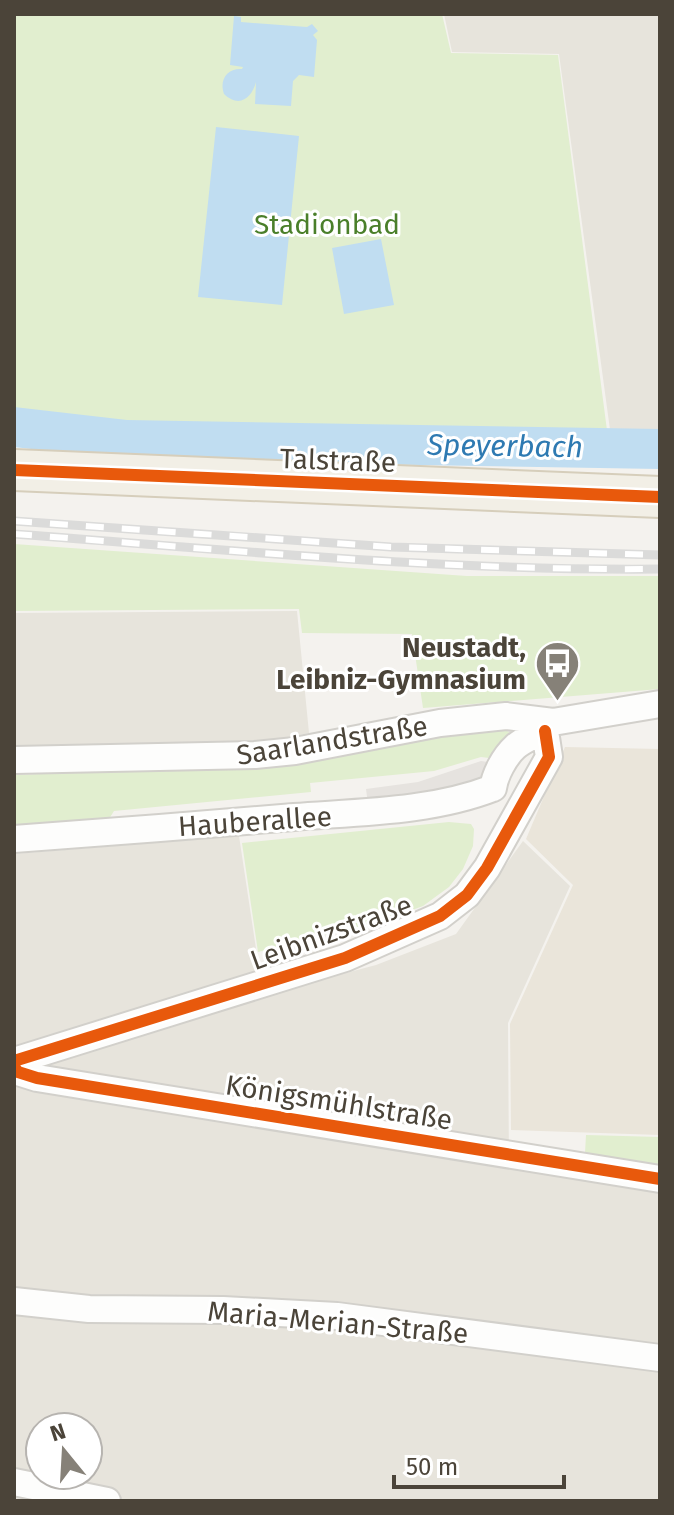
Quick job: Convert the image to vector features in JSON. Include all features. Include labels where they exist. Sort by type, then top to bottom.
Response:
[{"type":"main road","name":"Talstraße","points":[[14,470],[660,497]]},
{"type":"street","points":[[523,801],[493,788],[495,777],[514,747],[549,726],[660,704]]},
{"type":"street","name":"Saarlandstraße","points":[[14,760],[255,755],[295,751],[469,719],[506,716],[549,726]]},
{"type":"street","name":"Leibnizstraße","points":[[14,1061],[345,958],[440,916],[467,895],[487,868],[549,757],[549,726]]},
{"type":"street","name":"Hauberallee","points":[[14,839],[368,812],[460,799],[493,788]]},
{"type":"street","name":"Königsmühlstraße","points":[[14,1067],[18,1072],[37,1078],[660,1179]]},
{"type":"street","name":"Maria-Merian-Straße","points":[[14,1301],[89,1309],[223,1310],[337,1316],[660,1358]]},
{"type":"street","points":[[14,1482],[107,1501]]},
{"type":"shaded area","points":[[444,14],[660,14],[660,439],[611,437],[559,54],[452,52]]},
{"type":"shaded area","points":[[297,611],[309,733],[273,740],[14,747],[14,613]]},
{"type":"shaded area","points":[[565,747],[660,749],[660,1135],[511,1130],[510,1024],[573,885],[526,839]]},
{"type":"shaded area","points":[[481,761],[495,763],[480,779],[463,790],[368,804],[366,789],[418,782]]},
{"type":"shaded area","points":[[239,836],[263,995],[376,965],[456,934],[523,841],[570,886],[508,1023],[509,1168],[660,1192],[660,1501],[14,1501],[14,854]]},
{"type":"green space","name":"Stadionbad","points":[[14,14],[442,14],[451,53],[558,55],[608,438],[101,429],[14,419]]},
{"type":"green space","points":[[14,544],[467,576],[660,576],[660,689],[423,708],[412,634],[302,633],[299,609],[14,611]]},
{"type":"green space","points":[[500,726],[510,733],[507,746],[497,759],[481,757],[434,771],[310,783],[311,792],[114,811],[107,822],[14,829],[14,775],[301,764]]},
{"type":"green space","points":[[449,822],[471,824],[474,829],[473,846],[463,869],[449,887],[423,906],[385,920],[258,952],[242,843]]},
{"type":"green space","points":[[586,1135],[660,1137],[660,1165],[585,1153]]},
{"type":"water","points":[[234,16],[241,17],[241,22],[307,27],[312,24],[318,31],[313,35],[317,40],[314,77],[299,75],[293,81],[291,106],[255,104],[256,82],[252,92],[240,101],[224,94],[226,76],[243,67],[230,65]]},
{"type":"water","points":[[216,127],[299,136],[282,305],[198,297]]},
{"type":"water","points":[[381,239],[394,305],[344,314],[332,248]]},
{"type":"waterway","name":"Speyerbach","points":[[14,427],[127,440],[660,449]]},
{"type":"railway","points":[[14,521],[391,547],[660,555]]},
{"type":"railway","points":[[14,534],[418,563],[660,569]]},
{"type":"cycle path","points":[[14,470],[660,497]]},
{"type":"cycle path","points":[[14,1061],[345,958],[440,916],[467,895],[487,868],[549,757],[545,731]]},
{"type":"cycle path","points":[[14,1067],[18,1072],[37,1078],[660,1179]]},
{"type":"place","name":"Neustadt, Leibniz-Gymnasium","points":[[557,702]]}]
